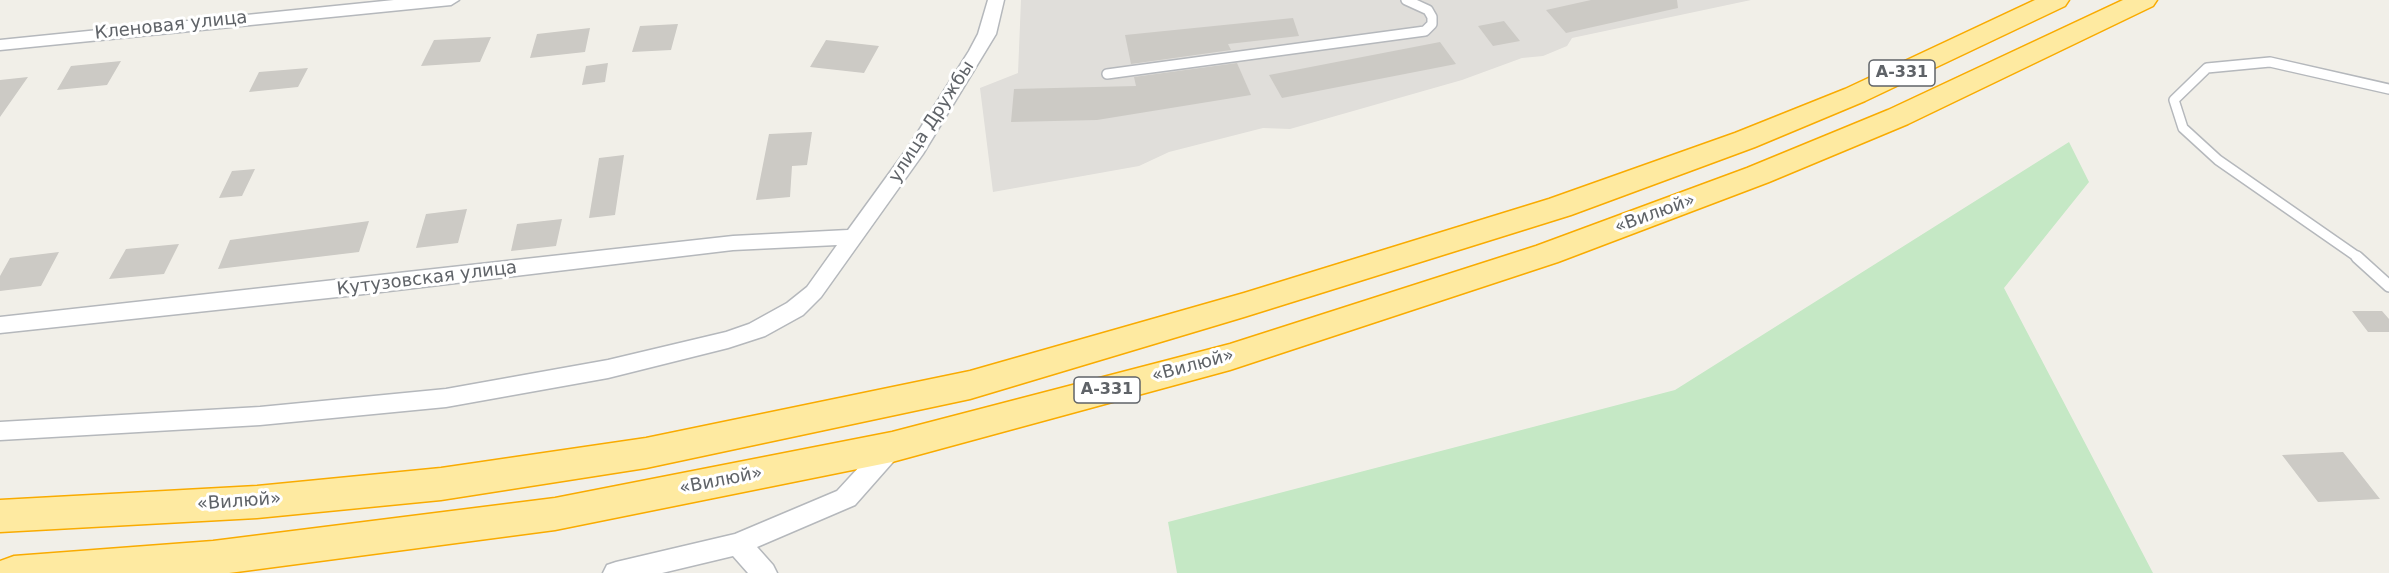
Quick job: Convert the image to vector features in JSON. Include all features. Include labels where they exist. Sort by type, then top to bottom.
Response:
[{"type":"highway","name":"«Вилюй»","points":[[0,516],[257,502],[441,484],[646,453],[970,385],[1244,305],[1560,207],[1745,140],[1855,95],[2056,0]]},
{"type":"highway","name":"«Вилюй»","points":[[14,573],[213,558],[555,514],[892,447],[1230,357],[1547,254],[1758,175],[1898,117],[2144,0]]},
{"type":"street","name":"Кленовая улица","points":[[0,45],[450,0]]},
{"type":"street","name":"улица Дружбы","points":[[0,431],[358,408],[446,398],[608,369],[728,340],[777,320],[795,309],[814,292],[916,150],[978,51],[987,34],[996,0]]},
{"type":"street","name":"Кутузовская улица","points":[[0,325],[335,290],[733,243],[854,237]]},
{"type":"street","points":[[616,573],[738,544],[846,498],[892,447]]},
{"type":"street","points":[[738,544],[764,573]]},
{"type":"lane","points":[[1107,74],[1425,31],[1432,24],[1428,10],[1406,0]]},
{"type":"lane","points":[[2389,89],[2270,62],[2207,68],[2174,100],[2183,128],[2218,160],[2354,254],[2389,286]]},
{"type":"shaded area","points":[[1021,0],[1751,0],[1572,38],[1567,46],[1543,56],[1522,58],[1462,80],[1290,129],[1263,128],[1169,152],[1139,166],[993,192],[980,88],[1018,73]]},
{"type":"green space","points":[[2069,142],[2089,182],[2004,288],[2153,573],[1177,573],[1168,522],[1675,390]]},
{"type":"building","points":[[1591,0],[1677,0],[1678,8],[1566,33],[1546,10]]},
{"type":"building","points":[[1293,18],[1299,36],[1228,44],[1231,50],[1131,64],[1125,35]]},
{"type":"building","points":[[1504,21],[1520,41],[1493,46],[1478,26]]},
{"type":"building","points":[[678,24],[671,50],[632,52],[640,26]]},
{"type":"building","points":[[590,28],[585,52],[530,58],[537,34]]},
{"type":"building","points":[[491,37],[480,62],[421,66],[434,40]]},
{"type":"building","points":[[826,40],[879,46],[864,73],[810,67]]},
{"type":"building","points":[[1440,42],[1456,64],[1282,98],[1269,75]]},
{"type":"building","points":[[121,61],[107,85],[57,90],[71,66]]},
{"type":"building","points":[[608,63],[605,82],[582,85],[586,66]]},
{"type":"building","points":[[1237,63],[1251,95],[1097,120],[1011,122],[1014,89],[1136,86],[1134,77]]},
{"type":"building","points":[[308,68],[298,87],[249,92],[259,72]]},
{"type":"building","points":[[28,77],[0,117],[0,80]]},
{"type":"building","points":[[812,132],[807,165],[792,166],[790,197],[756,200],[769,134]]},
{"type":"building","points":[[624,155],[615,215],[589,218],[599,158]]},
{"type":"building","points":[[255,169],[242,196],[219,198],[232,171]]},
{"type":"building","points":[[467,209],[458,243],[416,248],[426,214]]},
{"type":"building","points":[[562,219],[556,246],[511,251],[517,224]]},
{"type":"building","points":[[369,221],[359,252],[218,269],[230,240]]},
{"type":"building","points":[[179,244],[164,274],[109,279],[126,249]]},
{"type":"building","points":[[59,252],[41,286],[0,291],[0,276],[10,258]]},
{"type":"building","points":[[2352,311],[2382,311],[2389,319],[2389,332],[2368,332]]},
{"type":"building","points":[[2343,452],[2380,499],[2318,502],[2282,455]]}]
